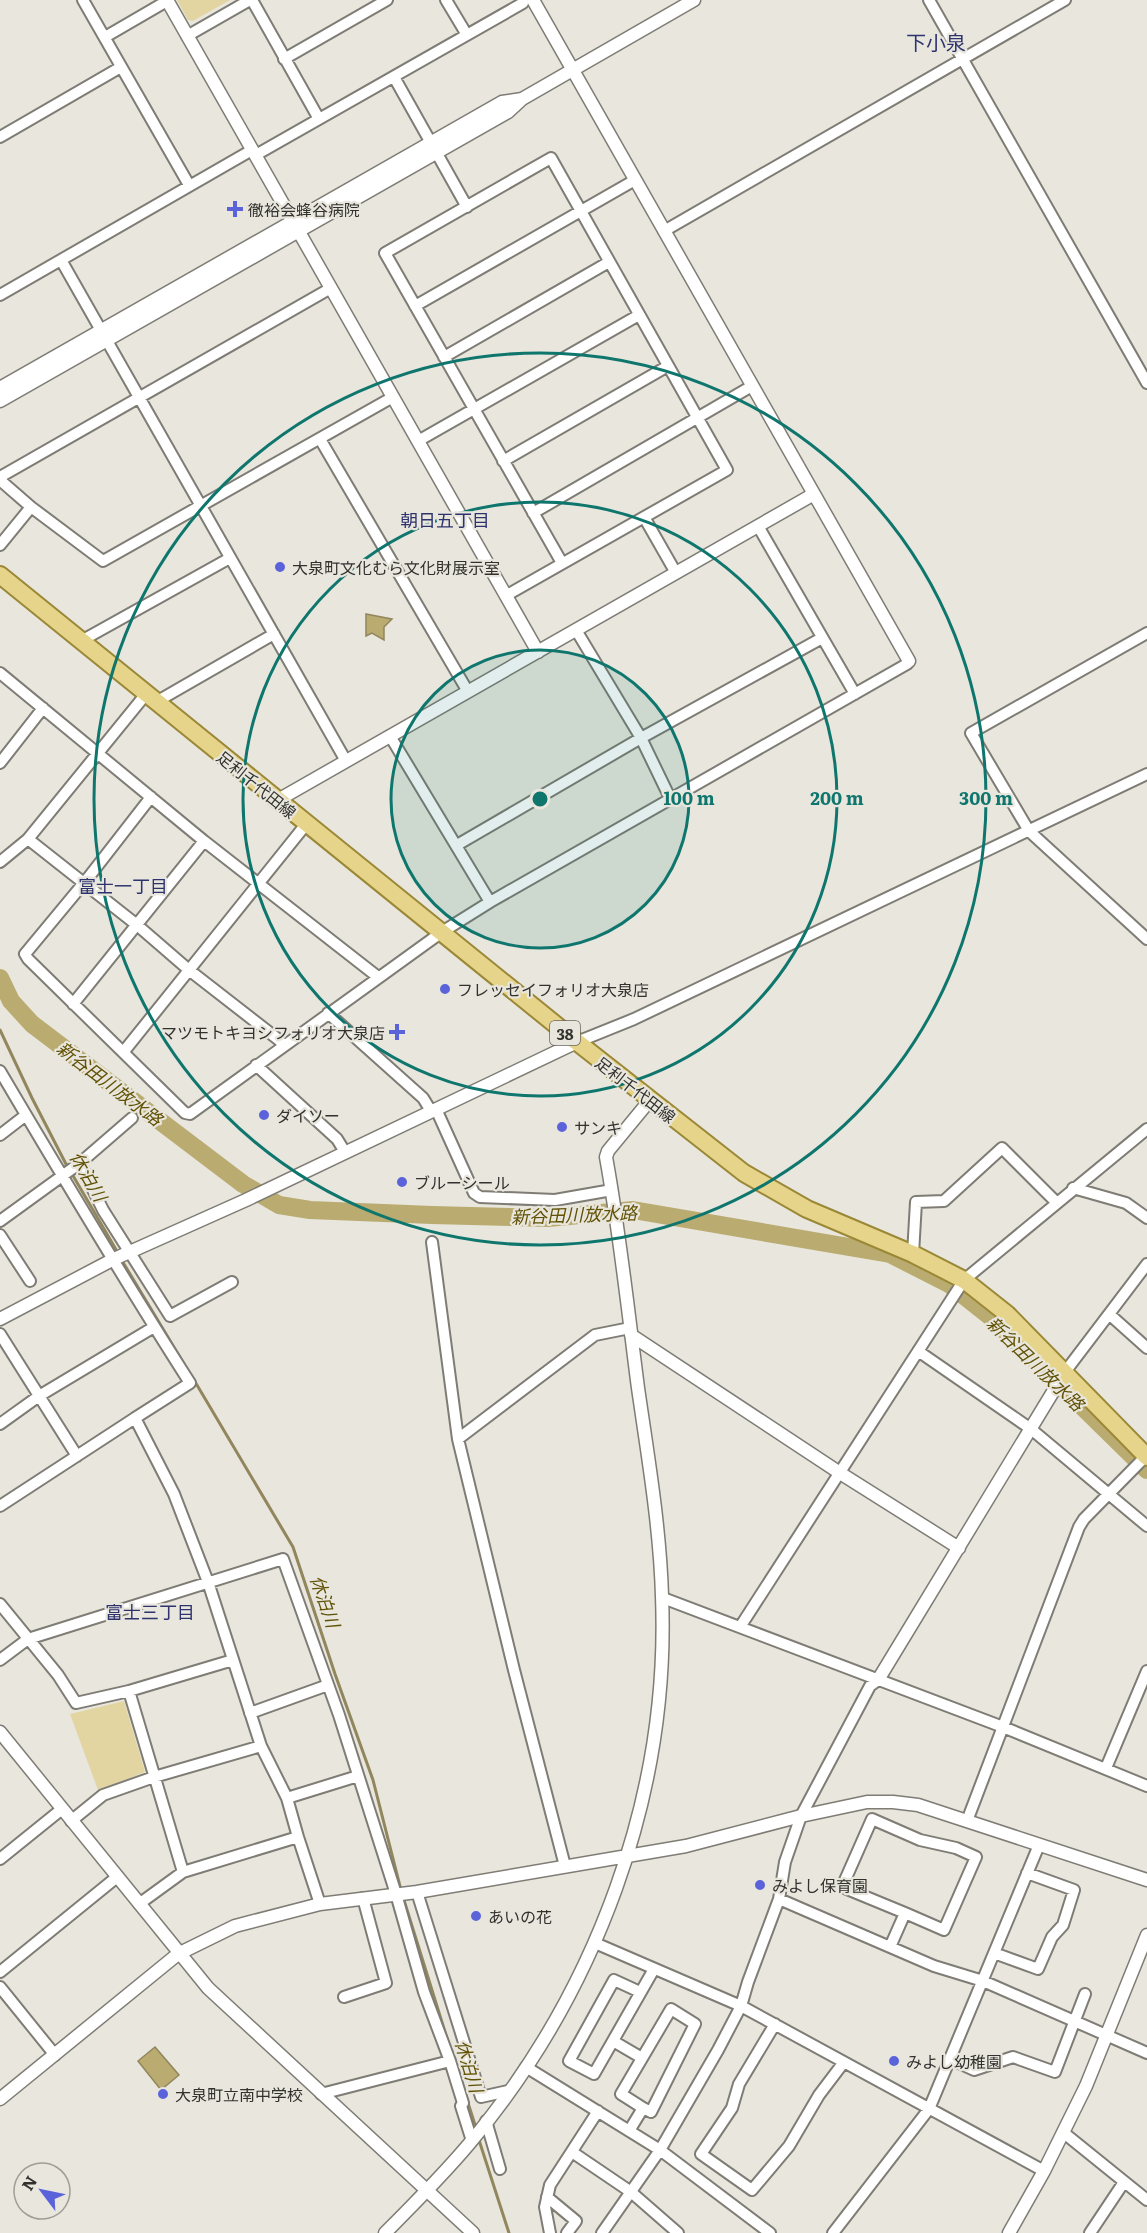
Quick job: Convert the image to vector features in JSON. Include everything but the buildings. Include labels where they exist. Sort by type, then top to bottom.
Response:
[{"type":"main road","name":"足利千代田線","points":[[0,576],[577,1042],[744,1173],[807,1209],[913,1254],[964,1280],[1007,1314],[1063,1375],[1145,1457]]},
{"type":"street","points":[[83,0],[189,185]]},
{"type":"street","points":[[105,37],[167,0],[257,151],[296,226],[538,652]]},
{"type":"street","points":[[187,36],[251,0],[319,119]]},
{"type":"street","points":[[285,59],[387,0]]},
{"type":"street","points":[[446,0],[467,35]]},
{"type":"street","points":[[0,401],[104,336],[434,147],[508,112],[522,99],[694,0]]},
{"type":"street","points":[[929,0],[1147,383]]},
{"type":"street","points":[[664,231],[1065,0]]},
{"type":"street","points":[[0,294],[189,185],[319,119],[528,1],[572,70],[909,661],[490,902],[442,932],[190,1114],[185,1113],[25,954],[151,797]]},
{"type":"street","points":[[0,137],[121,67]]},
{"type":"street","points":[[394,77],[467,207]]},
{"type":"street","points":[[507,595],[727,470],[551,158],[385,253],[562,563]]},
{"type":"street","points":[[415,306],[635,180]]},
{"type":"street","points":[[61,260],[346,761]]},
{"type":"street","points":[[444,357],[609,262]]},
{"type":"street","points":[[331,288],[0,478],[31,507],[103,561],[393,397]]},
{"type":"street","points":[[418,441],[639,315]]},
{"type":"street","points":[[0,388],[104,336]]},
{"type":"street","points":[[503,461],[668,366]]},
{"type":"street","points":[[533,513],[752,386]]},
{"type":"street","points":[[320,439],[467,690]]},
{"type":"street","points":[[278,800],[467,690],[538,652],[814,494]]},
{"type":"street","points":[[0,545],[31,507]]},
{"type":"street","points":[[644,517],[676,573]]},
{"type":"street","points":[[758,526],[855,694]]},
{"type":"street","points":[[81,641],[230,558]]},
{"type":"street","points":[[576,630],[641,738],[670,798]]},
{"type":"street","points":[[1147,633],[972,733],[1029,831],[1147,939]]},
{"type":"street","points":[[0,862],[28,839],[99,752],[151,698],[274,634]]},
{"type":"street","points":[[457,845],[641,738],[822,638]]},
{"type":"street","points":[[0,673],[99,752],[204,841],[378,977]]},
{"type":"street","points":[[0,763],[43,708]]},
{"type":"street","points":[[390,736],[490,902]]},
{"type":"street","points":[[0,1319],[121,1256],[246,1200],[577,1042],[634,1018],[1147,774]]},
{"type":"street","points":[[125,1050],[307,823]]},
{"type":"street","points":[[28,839],[279,1040],[283,1046]]},
{"type":"street","points":[[73,1004],[204,841]]},
{"type":"street","points":[[328,1013],[434,1110],[474,1193],[480,1197],[555,1200],[612,1190]]},
{"type":"street","points":[[256,1065],[337,1139],[345,1152]]},
{"type":"street","points":[[0,1071],[63,1174],[121,1256],[171,1316],[232,1282]]},
{"type":"street","points":[[385,2233],[427,2192],[473,2138],[526,2067],[565,2002],[595,1943],[628,1857],[642,1805],[660,1691],[663,1598],[660,1555],[631,1331],[606,1158],[608,1151],[650,1100]]},
{"type":"street","points":[[0,1135],[26,1115]]},
{"type":"street","points":[[0,1221],[80,1163],[132,1118]]},
{"type":"street","points":[[740,1628],[964,1280],[1147,1129]]},
{"type":"street","points":[[913,1254],[916,1202],[944,1202],[1002,1148],[1056,1202]]},
{"type":"street","points":[[0,1506],[190,1383],[154,1327],[121,1256],[103,1209],[80,1163]]},
{"type":"street","points":[[1073,1188],[1126,1203],[1147,1218]]},
{"type":"street","points":[[0,1235],[30,1281]]},
{"type":"street","points":[[432,1242],[458,1439],[514,1670],[565,1866]]},
{"type":"street","points":[[602,2233],[660,2150],[741,2006],[779,1899],[785,1862],[801,1816],[870,1686],[878,1680],[1063,1375],[1147,1264]]},
{"type":"street","points":[[1109,1314],[1147,1348]]},
{"type":"street","points":[[0,1424],[39,1396],[154,1327]]},
{"type":"street","points":[[458,1439],[595,1335],[631,1331],[840,1473],[959,1548]]},
{"type":"street","points":[[0,1334],[77,1456]]},
{"type":"street","points":[[918,1352],[1031,1429],[1147,1526]]},
{"type":"street","points":[[135,1418],[174,1494],[208,1582],[261,1746],[287,1798],[320,1904]]},
{"type":"street","points":[[967,1821],[1079,1527],[1084,1519],[1145,1457]]},
{"type":"street","points":[[0,1660],[28,1639],[283,1559],[358,1776],[396,1894],[424,1992],[450,2061],[463,2103],[461,2106],[473,2138]]},
{"type":"street","points":[[663,1598],[1004,1727],[1147,1786]]},
{"type":"street","points":[[0,1604],[58,1675],[76,1703],[129,1691],[233,1660]]},
{"type":"street","points":[[1106,1768],[1147,1671]]},
{"type":"street","points":[[250,1713],[328,1685]]},
{"type":"street","points":[[129,1691],[183,1872]]},
{"type":"street","points":[[3,1741],[62,1809],[208,1988],[472,2233]]},
{"type":"street","points":[[71,1821],[104,1795],[154,1777],[261,1746]]},
{"type":"street","points":[[287,1798],[358,1776]]},
{"type":"street","points":[[0,2099],[178,1954],[235,1926],[320,1904],[413,1892],[628,1857],[717,1839],[801,1816],[867,1802],[918,1805],[1147,1880]]},
{"type":"street","points":[[0,1859],[62,1809]]},
{"type":"street","points":[[872,1820],[920,1840],[956,1848],[976,1857],[945,1930],[905,1912],[842,1887],[872,1820]]},
{"type":"street","points":[[139,1904],[183,1872],[298,1837]]},
{"type":"street","points":[[833,2233],[929,2109],[1039,1845]]},
{"type":"street","points":[[994,1953],[1038,1970],[1052,1937],[1063,1925],[1074,1890],[1027,1873]]},
{"type":"street","points":[[0,1972],[117,1877]]},
{"type":"street","points":[[413,1892],[481,2097],[508,2091]]},
{"type":"street","points":[[344,1997],[386,1983],[363,1898]]},
{"type":"street","points":[[779,1899],[934,1966],[982,1981],[1147,2054]]},
{"type":"street","points":[[890,1947],[905,1912]]},
{"type":"street","points":[[1010,2233],[1064,2133],[1107,2036],[1147,1935]]},
{"type":"street","points":[[595,1943],[741,2006],[1044,2171]]},
{"type":"street","points":[[640,1992],[614,1980],[569,2061],[594,2074],[654,1969]]},
{"type":"street","points":[[0,1987],[55,2055]]},
{"type":"street","points":[[950,2059],[974,2070],[1012,2057],[1055,2072],[1085,1994]]},
{"type":"street","points":[[671,2009],[695,2024],[651,2112],[643,2108],[621,2094],[671,2009]]},
{"type":"street","points":[[775,2024],[739,2084],[732,2108],[701,2154],[752,2190],[789,2146],[819,2095],[844,2062]]},
{"type":"street","points":[[612,2041],[642,2058]]},
{"type":"street","points":[[321,2094],[450,2061]]},
{"type":"street","points":[[526,2067],[660,2150],[770,2233]]},
{"type":"street","points":[[629,2131],[643,2108]]},
{"type":"street","points":[[550,2233],[545,2207],[550,2185],[598,2111]]},
{"type":"street","points":[[484,2123],[500,2169]]},
{"type":"street","points":[[1064,2133],[1147,2200]]},
{"type":"street","points":[[572,2152],[631,2192],[678,2233]]},
{"type":"street","points":[[1090,2233],[1125,2182]]},
{"type":"street","points":[[547,2197],[576,2221],[567,2233]]},
{"type":"shaded area","points":[[177,0],[230,0],[193,21],[188,20]]},
{"type":"shaded area","points":[[366,614],[392,619],[384,627],[384,640],[372,633],[366,636]]},
{"type":"shaded area","points":[[124,1701],[145,1772],[98,1790],[70,1714]]},
{"type":"shaded area","points":[[155,2047],[179,2075],[161,2090],[138,2061]]},
{"type":"waterway","name":"新谷田川放水路","points":[[0,978],[11,1001],[32,1024],[243,1184],[279,1205],[310,1210],[548,1218],[633,1210],[890,1254],[949,1284],[992,1318],[1147,1470]]},
{"type":"waterway","name":"休泊川","points":[[0,1030],[68,1168]]},
{"type":"waterway","name":"休泊川","points":[[72,1174],[118,1253]]},
{"type":"waterway","name":"休泊川","points":[[121,1259],[184,1364]]},
{"type":"waterway","name":"休泊川","points":[[194,1380],[293,1547],[373,1780],[401,1890]]},
{"type":"waterway","name":"休泊川","points":[[403,1897],[450,2048]]},
{"type":"waterway","name":"休泊川","points":[[468,2103],[476,2128]]},
{"type":"waterway","name":"休泊川","points":[[478,2137],[509,2233]]},
{"type":"place","name":"徹裕会蜂谷病院","points":[[235,209]]},
{"type":"place","name":"大泉町文化むら文化財展示室","points":[[280,567]]},
{"type":"place","name":"フレッセイフォリオ大泉店","points":[[445,989]]},
{"type":"place","name":"マツモトキヨシフォリオ大泉店","points":[[397,1032]]},
{"type":"place","name":"ダイソー","points":[[264,1115]]},
{"type":"place","name":"サンキ","points":[[562,1127]]},
{"type":"place","name":"ブルーシール","points":[[402,1182]]},
{"type":"place","name":"みよし保育園","points":[[760,1885]]},
{"type":"place","name":"あいの花","points":[[476,1916]]},
{"type":"place","name":"みよし幼稚園","points":[[894,2061]]},
{"type":"place","name":"大泉町立南中学校","points":[[163,2094]]},
{"type":"district","name":"下小泉","points":[[936,41]]},
{"type":"district","name":"朝日五丁目","points":[[445,519]]},
{"type":"district","name":"富士一丁目","points":[[123,885]]},
{"type":"district","name":"富士三丁目","points":[[150,1611]]}]
